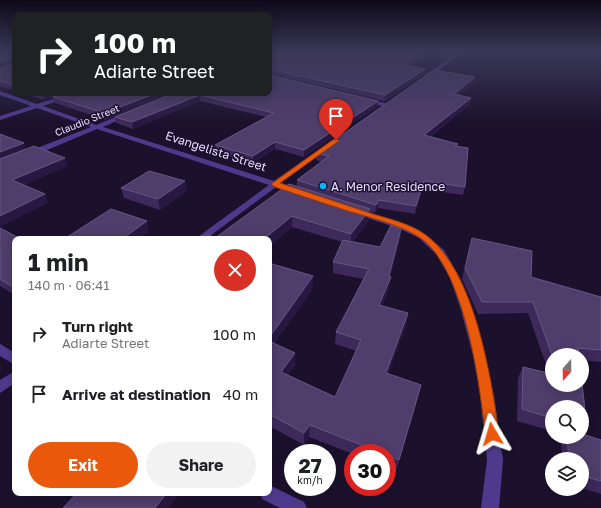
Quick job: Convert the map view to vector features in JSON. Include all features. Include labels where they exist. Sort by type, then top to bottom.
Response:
[{"type":"street","points":[[418,83],[428,76]]},
{"type":"street","name":"Evangelista Street","points":[[0,93],[97,127],[304,194]]},
{"type":"street","points":[[0,118],[68,96]]},
{"type":"street","points":[[357,98],[386,105]]},
{"type":"street","name":"Claudio Street","points":[[21,158],[132,113]]},
{"type":"street","points":[[204,236],[330,144]]},
{"type":"street","points":[[349,208],[401,226],[422,236],[440,252],[455,278],[469,317],[487,395],[495,460],[490,508]]},
{"type":"street","points":[[0,349],[12,358]]},
{"type":"street","points":[[0,387],[12,378]]},
{"type":"street","points":[[272,495],[298,508]]},
{"type":"building","points":[[0,76],[12,76],[12,85],[0,81]]},
{"type":"building","points":[[272,76],[378,101],[304,150],[275,142],[253,156],[215,145],[274,113],[204,96],[272,96]]},
{"type":"building","points":[[299,76],[415,76],[385,95]]},
{"type":"building","points":[[426,76],[475,77],[454,94],[471,98],[424,135],[458,144],[455,146],[468,148],[465,187],[424,181],[416,206],[379,200],[376,205],[297,180],[329,156],[316,153]]},
{"type":"building","points":[[56,96],[149,96],[104,113],[53,97]]},
{"type":"building","points":[[167,96],[197,96],[132,122],[115,117]]},
{"type":"building","points":[[0,134],[24,143],[0,152]]},
{"type":"building","points":[[34,146],[65,158],[12,180],[45,194],[0,216],[0,159]]},
{"type":"building","points":[[149,171],[185,181],[158,199],[121,188]]},
{"type":"building","points":[[289,184],[370,209],[351,234],[292,216],[268,236],[218,236]]},
{"type":"building","points":[[111,209],[147,221],[126,236],[69,236]]},
{"type":"building","points":[[391,225],[401,229],[389,276],[391,277],[379,305],[408,313],[386,373],[421,385],[399,460],[396,459],[396,444],[359,444],[310,425],[304,433],[272,416],[272,342],[295,353],[281,372],[335,397],[361,340],[336,332],[369,269],[333,262],[343,240],[380,247]]},
{"type":"building","points":[[0,228],[15,236],[12,236],[12,286],[0,279]]},
{"type":"building","points":[[472,238],[532,251],[531,277],[601,297],[601,350],[589,348],[549,348],[533,302],[482,302],[465,268]]},
{"type":"building","points":[[272,264],[313,276],[272,334]]},
{"type":"building","points":[[523,367],[545,372],[545,392],[583,392],[584,400],[545,400],[545,416],[522,409]]},
{"type":"building","points":[[589,436],[601,440],[601,481],[589,478],[589,452],[568,452],[568,444],[589,444]]},
{"type":"building","points":[[74,496],[165,496],[155,508],[63,508]]},
{"type":"place","name":"A. Menor Residence","points":[[323,186]]},
{"type":"route","points":[[336,140],[274,184],[401,226],[422,236],[440,252],[455,278],[467,310],[479,355],[487,395],[492,434]]}]
